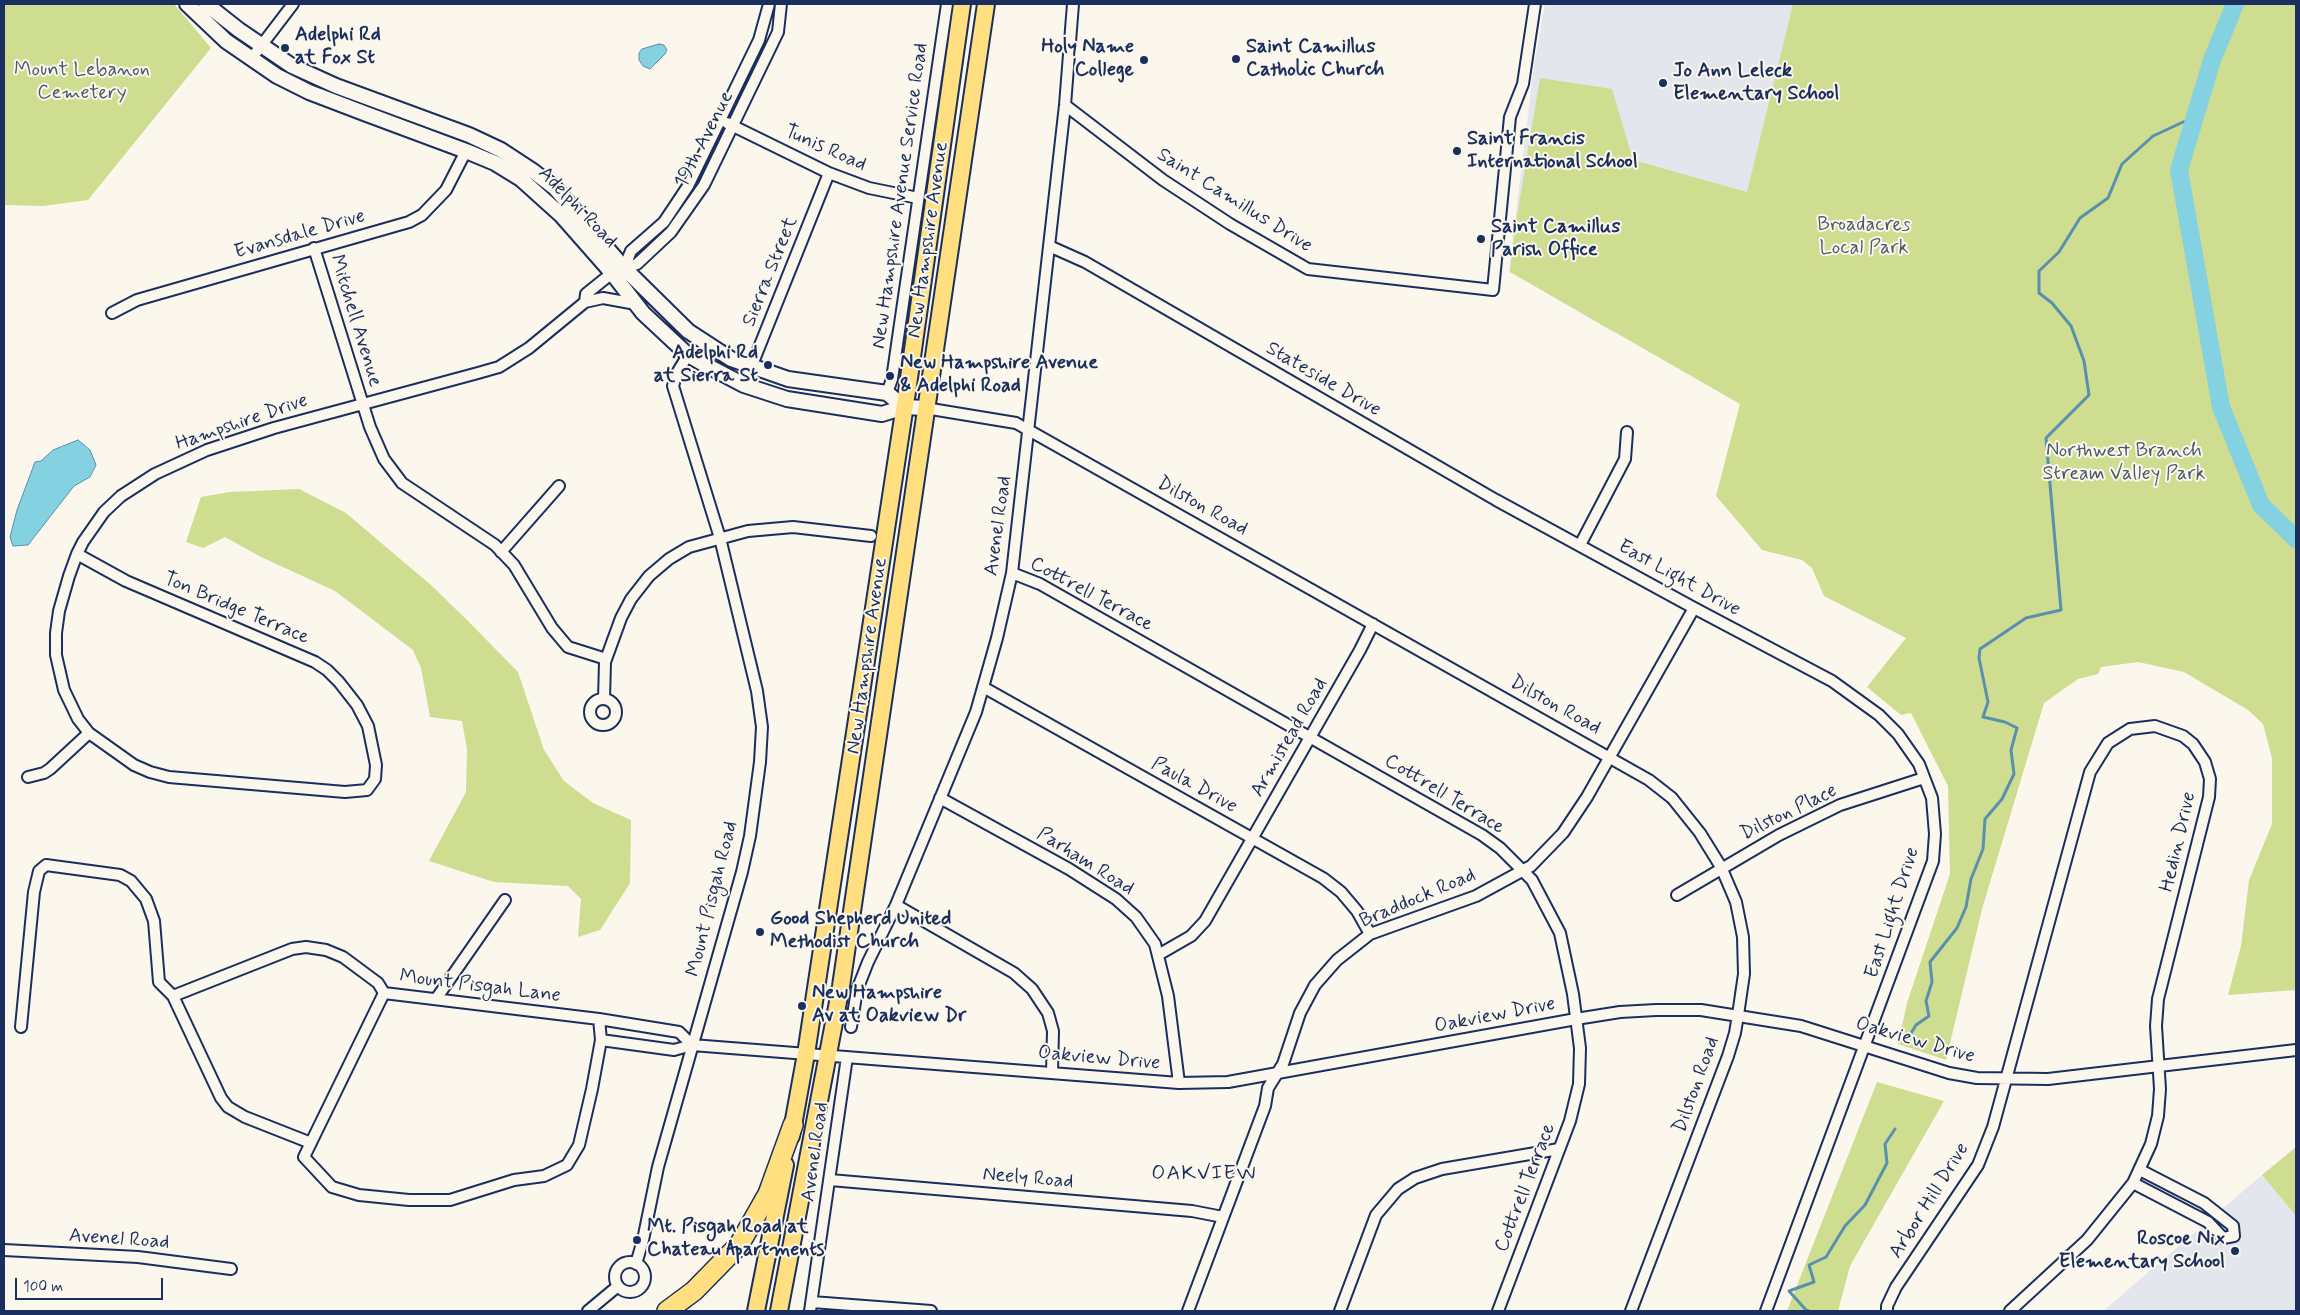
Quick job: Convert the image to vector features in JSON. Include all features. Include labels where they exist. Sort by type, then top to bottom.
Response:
[{"type":"highway","points":[[667,1311],[694,1291],[740,1245],[768,1194],[793,1125]]},
{"type":"main road","name":"Adelphi Road","points":[[187,4],[226,41],[277,76],[309,92],[495,163],[534,190],[618,271],[688,331],[731,358],[788,379],[888,392]]},
{"type":"main road","name":"Adelphi Road","points":[[206,4],[292,66],[336,86],[470,136],[501,150],[555,188],[618,271],[636,304],[688,355],[744,385],[787,399],[880,414],[904,407],[925,408]]},
{"type":"main road","name":"New Hampshire Avenue","points":[[756,1311],[806,1054],[904,407],[962,4]]},
{"type":"main road","name":"New Hampshire Avenue","points":[[779,1311],[828,1056],[856,883],[986,4]]},
{"type":"main road","points":[[888,392],[904,407]]},
{"type":"street","points":[[251,59],[293,4]]},
{"type":"street","name":"19th Avenue","points":[[618,271],[631,251],[662,224],[688,186],[722,120],[759,40],[769,4]]},
{"type":"street","name":"19th Avenue","points":[[618,271],[637,264],[671,232],[704,185],[778,32],[781,4]]},
{"type":"street","name":"New Hampshire Avenue Service Road","points":[[888,392],[892,379],[948,4]]},
{"type":"street","name":"Avenel Road","points":[[851,1027],[857,990],[868,962],[896,905],[976,712],[1012,573],[1065,105],[1073,4]]},
{"type":"street","name":"Saint Camillus Drive","points":[[1065,105],[1163,180],[1293,263],[1308,269],[1492,290],[1510,117],[1523,84],[1535,4]]},
{"type":"street","name":"Tunis Road","points":[[722,120],[829,172],[869,188],[918,198]]},
{"type":"street","name":"Evansdale Drive","points":[[112,313],[137,300],[408,222],[422,216],[446,190],[466,151]]},
{"type":"street","name":"Sierra Street","points":[[744,385],[829,172]]},
{"type":"street","points":[[662,224],[671,232]]},
{"type":"street","name":"Stateside Drive","points":[[1049,246],[1085,262],[1496,500],[1580,545]]},
{"type":"street","name":"Mitchell Avenue","points":[[314,248],[373,436],[384,460],[402,483],[469,526],[514,565],[560,639],[568,647],[606,659]]},
{"type":"street","name":"Hampshire Drive","points":[[364,716],[374,749],[375,779],[366,790],[356,792],[169,777],[134,765],[89,733],[78,719],[64,690],[56,655],[59,610],[77,554],[91,528],[121,496],[155,474],[207,450],[239,439],[499,366],[529,348],[585,302],[586,294],[618,271]]},
{"type":"street","points":[[585,302],[603,298],[636,304]]},
{"type":"street","name":"Mount Pisgah Road","points":[[636,1264],[643,1240],[658,1167],[744,864],[750,836],[760,762],[762,727],[757,691],[720,538],[684,425],[674,386],[677,373],[688,355]]},
{"type":"street","name":"Dilston Road","points":[[925,408],[1016,423],[1029,430],[1649,780],[1672,798],[1700,833],[1722,868],[1736,902],[1743,937],[1744,974],[1735,1033],[1728,1056],[1631,1311]]},
{"type":"street","points":[[1580,545],[1624,459],[1627,432]]},
{"type":"street","points":[[501,552],[559,486]]},
{"type":"street","points":[[604,699],[606,659],[621,618],[631,599],[649,576],[669,559],[689,548],[748,531],[793,527],[871,536]]},
{"type":"street","name":"East Light Drive","points":[[1580,545],[1832,681],[1859,700],[1879,715],[1898,734],[1918,764],[1932,798],[1934,816],[1933,861],[1766,1311]]},
{"type":"street","name":"Ton Bridge Terrace","points":[[77,554],[150,592],[315,662],[339,682],[364,716]]},
{"type":"street","name":"Cottrell Terrace","points":[[1012,573],[1040,584],[1482,835],[1500,848],[1532,880],[1560,933],[1573,994],[1580,1048],[1579,1084],[1570,1121],[1498,1311]]},
{"type":"street","name":"Braddock Road","points":[[1188,1311],[1265,1106],[1268,1088],[1283,1064],[1300,1013],[1316,985],[1337,960],[1370,934],[1476,896],[1531,866],[1563,833],[1587,797],[1694,608]]},
{"type":"street","name":"Armistead Road","points":[[1158,955],[1191,936],[1206,921],[1373,624]]},
{"type":"street","name":"Paula Drive","points":[[983,687],[1323,878],[1341,892],[1357,910],[1370,934]]},
{"type":"street","name":"Hedin Drive","points":[[2006,1079],[2090,772],[2108,743],[2130,729],[2155,726],[2183,736],[2193,744],[2205,762],[2210,779],[2209,797],[2158,999],[2156,1026],[2160,1089],[2158,1116],[2151,1144],[2133,1182],[2087,1240],[2010,1311]]},
{"type":"street","points":[[28,777],[44,773],[50,769],[89,733]]},
{"type":"street","name":"Dilston Place","points":[[1676,895],[1779,835],[1840,805],[1924,778]]},
{"type":"street","name":"Parham Road","points":[[940,798],[1069,869],[1116,898],[1136,917],[1155,944],[1158,955],[1168,996],[1179,1083]]},
{"type":"street","points":[[20,1027],[36,882],[39,871],[46,866],[120,875],[131,880],[139,888],[150,908],[154,921],[159,982],[173,996],[210,1079],[228,1107],[245,1117],[311,1143]]},
{"type":"street","points":[[436,999],[505,900]]},
{"type":"street","points":[[896,905],[1014,973],[1032,989],[1048,1013],[1053,1031],[1052,1073]]},
{"type":"street","name":"Mount Pisgah Lane","points":[[173,996],[292,949],[306,947],[326,950],[343,957],[378,983],[384,993],[599,1019],[679,1032],[692,1045]]},
{"type":"street","points":[[384,993],[304,1157],[332,1187],[359,1195],[410,1200],[450,1200],[514,1180],[544,1176],[567,1165],[579,1145],[601,1040],[599,1019]]},
{"type":"street","name":"Oakview Drive","points":[[692,1045],[1179,1083],[1228,1082],[1276,1075],[1576,1018],[1620,1012],[1701,1010],[1801,1026],[1866,1045],[1949,1073],[1977,1078],[2048,1079],[2296,1050]]},
{"type":"street","points":[[601,1040],[674,1050],[692,1045]]},
{"type":"street","name":"Avenel Road","points":[[811,1306],[847,1057]]},
{"type":"street","name":"Arbor Hill Drive","points":[[1887,1311],[1887,1306],[1896,1288],[1978,1165],[1993,1127],[2006,1079]]},
{"type":"street","points":[[1340,1311],[1376,1215],[1398,1189],[1415,1178],[1442,1169],[1560,1149]]},
{"type":"street","points":[[2133,1182],[2208,1222],[2223,1238],[2234,1236],[2233,1226],[2204,1204],[2140,1170]]},
{"type":"street","name":"Neely Road","points":[[830,1180],[1192,1211],[1223,1217]]},
{"type":"street","name":"Avenel Road","points":[[4,1250],[138,1257],[231,1269]]},
{"type":"street","points":[[625,1263],[636,1264],[643,1270],[642,1286],[632,1292],[622,1290],[615,1281],[616,1270],[625,1263]]},
{"type":"street","points":[[588,1311],[618,1286]]},
{"type":"street","points":[[811,1306],[931,1311]]},
{"type":"shaded area","points":[[1545,4],[1797,4],[1727,355],[1613,332],[1509,271],[1534,65]]},
{"type":"shaded area","name":"Roscoe Nix Elementary School","points":[[2262,1175],[2296,1216],[2296,1311],[2103,1311]]},
{"type":"green space","name":"Mount Lebanon Cemetery","points":[[4,4],[174,4],[211,48],[88,200],[43,206],[4,205]]},
{"type":"green space","name":"Northwest Branch Stream Valley Park","points":[[1793,4],[2296,4],[2296,990],[2228,995],[2241,946],[2249,880],[2272,824],[2272,758],[2263,724],[2248,710],[2184,672],[2138,662],[2101,667],[2098,674],[2078,679],[2044,703],[1982,909],[1946,1060],[1898,1044],[1907,1003],[1950,874],[1948,786],[1911,713],[1901,715],[1867,687],[1906,638],[1824,596],[1812,568],[1802,560],[1762,550],[1716,496],[1740,404],[1510,272],[1514,234],[1540,78],[1612,89],[1633,160],[1747,192]]},
{"type":"green space","points":[[299,489],[346,513],[432,586],[468,621],[518,672],[544,750],[564,781],[593,803],[631,820],[630,883],[600,930],[578,937],[581,899],[568,886],[494,882],[429,861],[466,792],[467,749],[462,721],[430,717],[421,668],[413,650],[335,591],[261,557],[225,537],[203,548],[186,542],[201,497],[230,492]]},
{"type":"green space","points":[[1877,1082],[1944,1101],[1850,1266],[1838,1311],[1787,1311]]},
{"type":"green space","points":[[2296,1147],[2296,1216],[2262,1175]]},
{"type":"water","points":[[659,44],[664,45],[667,50],[665,54],[650,69],[643,66],[639,60],[639,53],[642,49]]},
{"type":"water","points":[[78,440],[90,450],[96,465],[90,477],[74,486],[28,545],[13,546],[10,537],[17,510],[35,462],[41,461],[53,450]]},
{"type":"waterway","points":[[2235,4],[2212,60],[2179,170],[2221,407],[2261,505],[2296,539]]},
{"type":"waterway","points":[[1907,1040],[1916,1025],[1929,1016],[1926,1001],[1932,982],[1930,962],[1957,928],[1966,907],[1971,879],[1983,849],[1985,819],[2002,799],[2014,774],[2011,750],[2017,728],[2005,722],[1983,717],[1988,702],[1979,658],[1980,649],[2026,618],[2061,610],[2046,438],[2089,395],[2084,361],[2071,326],[2052,303],[2039,293],[2039,271],[2059,252],[2080,218],[2108,198],[2122,164],[2153,136],[2194,117]]},
{"type":"waterway","points":[[1809,1311],[1789,1291],[1814,1282],[1809,1265],[1826,1257],[1845,1226],[1865,1205],[1887,1163],[1885,1144],[1895,1129]]},
{"type":"place","name":"Adelphi Rd at Fox St","points":[[285,48]]},
{"type":"place","name":"Saint Camillus Catholic Church","points":[[1236,59]]},
{"type":"place","name":"Holy Name College","points":[[1144,60]]},
{"type":"place","name":"Jo Ann Leleck Elementary School","points":[[1663,83]]},
{"type":"place","name":"Saint Francis International School","points":[[1457,151]]},
{"type":"place","name":"Saint Camillus Parish Office","points":[[1481,239]]},
{"type":"place","name":"Adelphi Rd at Sierra St","points":[[768,365]]},
{"type":"place","name":"New Hampshire Avenue & Adelphi Road","points":[[890,376]]},
{"type":"place","name":"Good Shepherd United Methodist Church","points":[[760,932]]},
{"type":"place","name":"New Hampshire Av at Oakview Dr","points":[[802,1006]]},
{"type":"place","name":"Mt. Pisgah Road at Chateau Apartments","points":[[637,1240]]},
{"type":"place","name":"Roscoe Nix Elementary School","points":[[2235,1251]]},
{"type":"district","name":"OAKVIEW","points":[[1204,1175]]},
{"type":"park label","name":"Broadacres Local Park","points":[[1864,238]]}]
